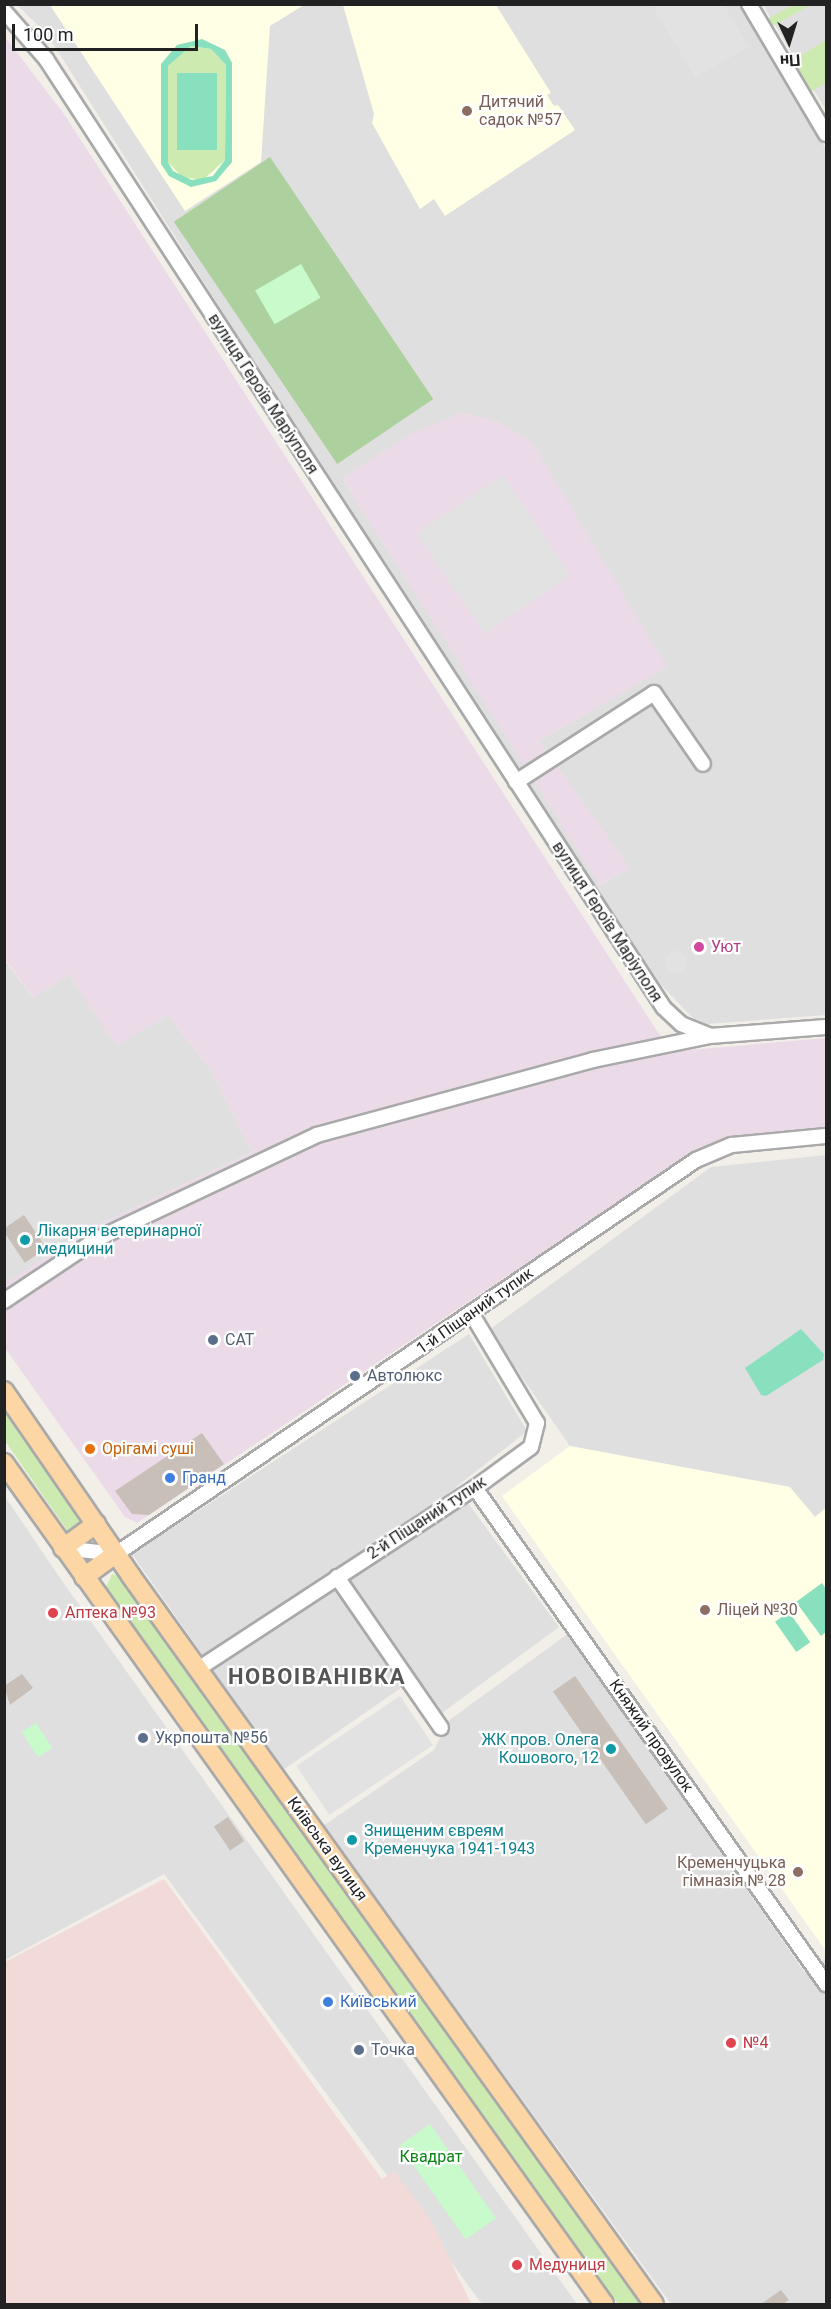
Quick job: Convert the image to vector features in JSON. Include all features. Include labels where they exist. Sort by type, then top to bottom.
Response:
[{"type":"main road","name":"Київська вулиця","points":[[4,1391],[198,1670],[654,2304]]},
{"type":"main road","points":[[4,1463],[604,2304]]},
{"type":"main road","points":[[63,1548],[96,1524]]},
{"type":"main road","points":[[84,1577],[117,1554]]},
{"type":"street","points":[[749,4],[826,134]]},
{"type":"street","name":"вулиця Героїв Маріуполя","points":[[4,11],[46,59],[664,1008],[681,1024],[710,1036],[826,1027]]},
{"type":"street","points":[[516,782],[654,693],[703,764]]},
{"type":"street","points":[[4,1301],[97,1239],[317,1135],[593,1060],[710,1036]]},
{"type":"street","name":"1-й Піщаний тупик","points":[[117,1554],[472,1316],[673,1173],[717,1150],[750,1142],[826,1136]]},
{"type":"street","name":"2-й Піщаний тупик","points":[[198,1670],[476,1488],[531,1447],[537,1423],[472,1316]]},
{"type":"street","name":"Княжий провулок","points":[[476,1488],[826,1984]]},
{"type":"street","points":[[63,1548],[117,1554]]},
{"type":"street","points":[[337,1577],[441,1728]]},
{"type":"shaded area","points":[[17,5],[740,5],[826,149],[826,1015],[707,1024],[693,1018],[661,985],[314,457],[47,34]],"holes":[[[462,413],[498,422],[666,667],[539,741],[629,868],[601,885],[342,478]]]},
{"type":"shaded area","points":[[50,5],[304,5],[270,26],[261,162],[185,211]]},
{"type":"shaded area","name":"Дитячий садок №57","points":[[343,5],[496,5],[551,93],[547,95],[554,106],[558,105],[575,130],[445,216],[434,199],[420,209],[372,123],[374,114]]},
{"type":"shaded area","points":[[652,5],[724,5],[749,47],[695,77]]},
{"type":"shaded area","points":[[763,5],[826,5],[826,110]]},
{"type":"shaded area","points":[[5,37],[64,114],[659,1034],[678,1051],[826,1038],[826,1130],[737,1137],[684,1158],[137,1523],[125,1517],[5,1348],[4,1284],[81,1233],[252,1152],[211,1070],[168,1015],[117,1046],[69,974],[33,998],[5,959]]},
{"type":"shaded area","points":[[462,413],[498,422],[532,442],[667,667],[539,741],[630,868],[600,885],[342,478],[413,433]]},
{"type":"shaded area","points":[[503,475],[571,575],[484,633],[417,533]]},
{"type":"shaded area","points":[[676,951],[684,954],[687,962],[684,970],[676,973],[668,970],[665,962],[668,954]]},
{"type":"shaded area","points":[[4,959],[33,998],[69,974],[117,1045],[168,1015],[211,1070],[252,1152],[81,1233],[5,1284]]},
{"type":"shaded area","points":[[826,1155],[826,1508],[815,1517],[789,1487],[570,1446],[489,1330],[711,1167]]},
{"type":"shaded area","points":[[469,1334],[527,1431],[456,1487],[559,1627],[431,1721],[405,1685],[283,1770],[132,1554]]},
{"type":"shaded area","name":"Ліцей №30","points":[[570,1446],[790,1487],[815,1517],[826,1508],[826,1951],[502,1496]]},
{"type":"shaded area","points":[[4,1495],[60,1578],[577,2304],[482,2304],[164,1874],[5,1960]]},
{"type":"shaded area","points":[[569,1633],[805,1973],[826,1958],[826,2304],[671,2304],[323,1826],[434,1750],[448,1721]]},
{"type":"shaded area","points":[[400,1696],[433,1745],[329,1815],[296,1766]]},
{"type":"shaded area","points":[[164,1879],[382,2179],[394,2171],[432,2222],[471,2304],[5,2304],[5,1962]]},
{"type":"green space","points":[[793,5],[810,5],[771,27],[766,20]]},
{"type":"green space","points":[[202,39],[225,50],[232,63],[232,162],[216,181],[191,187],[169,176],[161,164],[161,64],[177,45]],"holes":[[[191,46],[211,49],[226,65],[225,160],[213,176],[192,180],[173,171],[168,162],[168,66]]]},
{"type":"green space","points":[[826,40],[826,83],[809,93],[790,62]]},
{"type":"green space","points":[[191,46],[211,49],[226,65],[225,160],[203,180],[182,177],[168,162],[168,66]]},
{"type":"green space","points":[[177,73],[217,73],[217,150],[177,150]]},
{"type":"green space","points":[[270,157],[433,399],[337,464],[174,222]]},
{"type":"green space","points":[[301,264],[320,298],[275,324],[255,290]]},
{"type":"green space","points":[[801,1329],[824,1354],[823,1360],[766,1396],[761,1395],[745,1368]]},
{"type":"green space","points":[[4,1404],[83,1520],[69,1533],[5,1441]]},
{"type":"green space","points":[[112,1574],[123,1577],[643,2304],[618,2304],[106,1587]]},
{"type":"green space","points":[[822,1583],[826,1589],[826,1632],[821,1636],[796,1602]]},
{"type":"green space","points":[[789,1612],[810,1642],[796,1652],[775,1622]]},
{"type":"green space","points":[[36,1723],[52,1748],[38,1757],[22,1732]]},
{"type":"green space","name":"Квадрат","points":[[430,2124],[496,2218],[466,2239],[400,2145]]},
{"type":"building","name":"Лікарня ветеринарної медицини","points":[[24,1215],[46,1248],[25,1263],[4,1232],[4,1228]]},
{"type":"building","name":"Гранд","points":[[202,1433],[224,1464],[149,1515],[132,1514],[115,1491]]},
{"type":"building","points":[[22,1674],[33,1688],[10,1705],[4,1686]]},
{"type":"building","name":"ЖК пров. Олега Кошового, 12","points":[[575,1676],[668,1809],[646,1824],[553,1691]]},
{"type":"building","points":[[228,1817],[244,1841],[230,1851],[214,1827]]},
{"type":"building","points":[[781,2290],[789,2300],[783,2304],[761,2304]]},
{"type":"place","name":"Дитячий садок №57","points":[[467,111]]},
{"type":"place","name":"Уют","points":[[699,947]]},
{"type":"place","name":"Лікарня ветеринарної медицини","points":[[25,1240]]},
{"type":"place","name":"САТ","points":[[213,1340]]},
{"type":"place","name":"Автолюкс","points":[[355,1376]]},
{"type":"place","name":"Орігамі суші","points":[[90,1449]]},
{"type":"place","name":"Гранд","points":[[170,1478]]},
{"type":"place","name":"Ліцей №30","points":[[705,1610]]},
{"type":"place","name":"Аптека №93","points":[[53,1613]]},
{"type":"place","name":"Укрпошта №56","points":[[143,1738]]},
{"type":"place","name":"ЖК пров. Олега Кошового, 12","points":[[611,1749]]},
{"type":"place","name":"Знищеним євреям Кременчука 1941-1943","points":[[352,1840]]},
{"type":"place","name":"Кременчуцька гімназія № 28","points":[[798,1872]]},
{"type":"place","name":"Київський","points":[[328,2002]]},
{"type":"place","name":"№4","points":[[731,2043]]},
{"type":"place","name":"Точка","points":[[359,2050]]},
{"type":"place","name":"Медуниця","points":[[517,2265]]},
{"type":"district","name":"НОВОІВАНІВКА","points":[[317,1677]]}]
